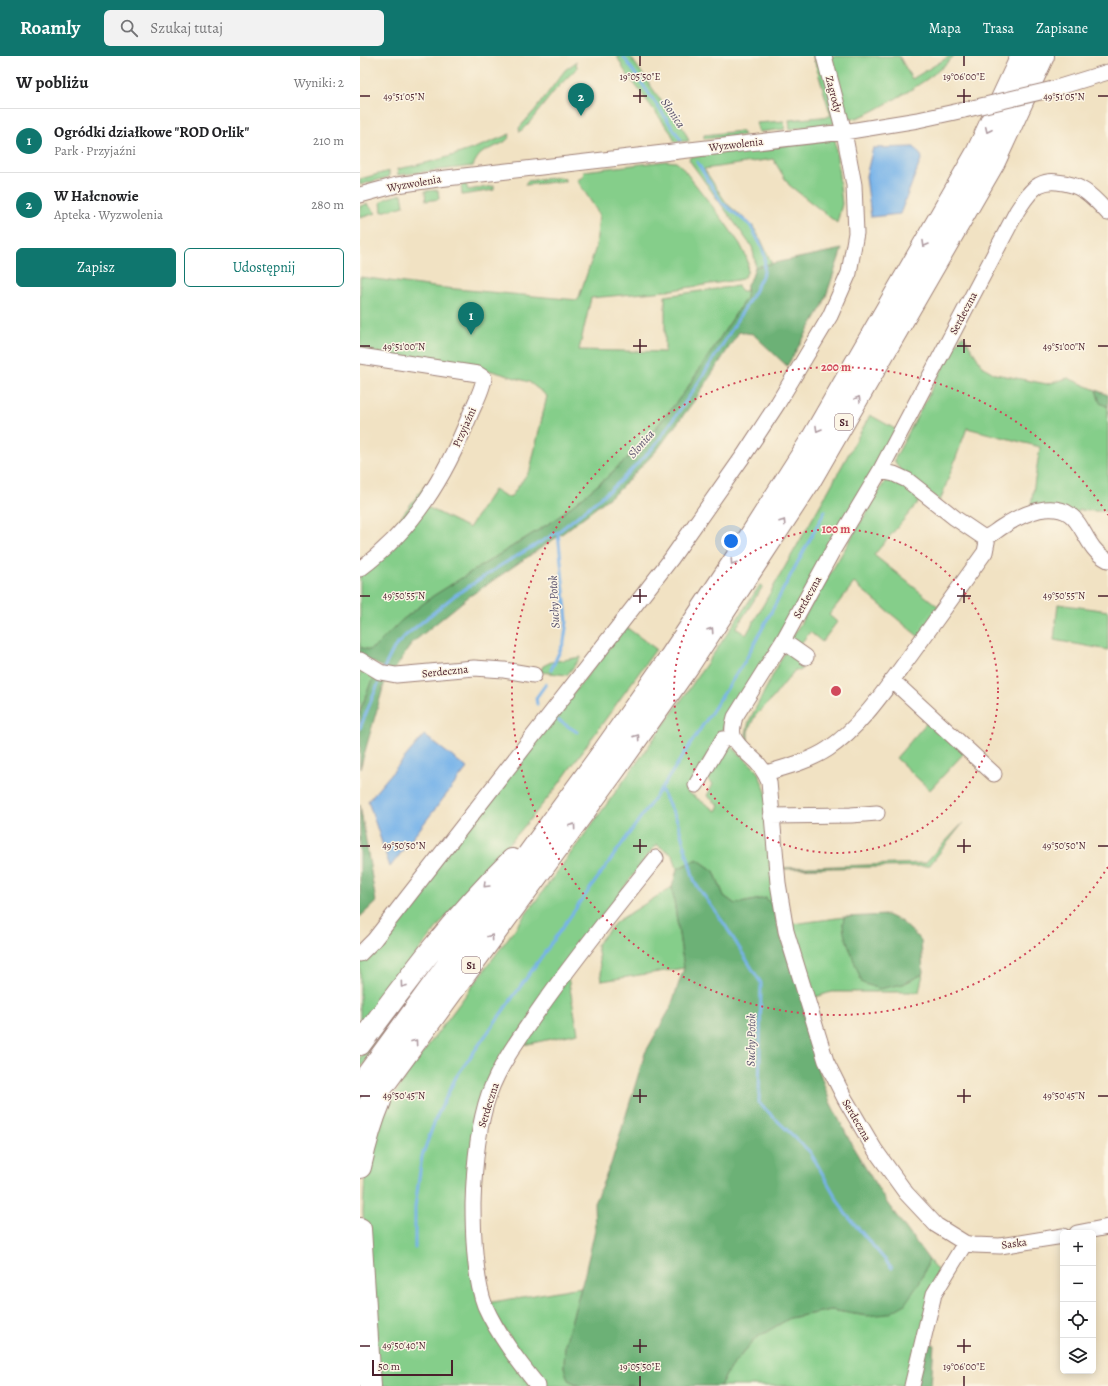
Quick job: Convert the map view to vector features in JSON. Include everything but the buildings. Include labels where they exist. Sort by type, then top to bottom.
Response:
[{"type":"highway","name":"S1","points":[[360,1085],[672,655],[741,551],[811,441],[977,153],[1022,56]]},
{"type":"highway","name":"S1","points":[[360,1117],[615,769],[683,672],[809,482],[994,162],[1043,56]]},
{"type":"highway","points":[[360,1044],[417,966],[460,914],[486,885],[554,819]]},
{"type":"highway","points":[[360,1167],[364,1145],[374,1114],[392,1074]]},
{"type":"highway","points":[[360,1230],[370,1386]]},
{"type":"street","name":"Zagrody","points":[[360,954],[379,934],[671,559],[744,455],[778,403],[830,316],[849,273],[856,233],[854,185],[844,132],[824,56]]},
{"type":"street","name":"Wyzwolenia","points":[[360,195],[397,185],[438,179],[844,132],[918,120],[1053,89],[1108,72]]},
{"type":"street","name":"Serdeczna","points":[[734,738],[732,727],[735,717],[783,641],[833,550],[880,471],[1017,210],[1039,185],[1051,181],[1067,182],[1079,187],[1089,194],[1108,213]]},
{"type":"street","name":"Przyjaźni","points":[[360,356],[478,374],[484,378],[467,422],[448,464],[426,501],[390,544],[360,569]]},
{"type":"street","points":[[880,471],[894,474],[907,480],[978,535],[988,537]]},
{"type":"street","points":[[696,785],[723,739],[734,738],[742,749],[752,757],[766,773],[793,765],[827,750],[838,742],[862,717],[892,680],[985,552],[988,537],[1001,527],[1032,512],[1048,509],[1061,510],[1076,520],[1097,554],[1108,560]]},
{"type":"street","points":[[783,641],[806,657]]},
{"type":"street","name":"Serdeczna","points":[[360,660],[380,672],[396,675],[474,668],[504,670],[534,675]]},
{"type":"street","points":[[892,680],[994,774]]},
{"type":"street","name":"Serdeczna","points":[[766,773],[769,782],[778,883],[786,931],[826,1061],[845,1099],[875,1150],[906,1193],[936,1225],[965,1243]]},
{"type":"street","points":[[771,816],[851,815],[877,813]]},
{"type":"street","name":"Serdeczna","points":[[538,1386],[501,1337],[485,1305],[479,1283],[473,1226],[475,1164],[480,1128],[489,1094],[504,1062],[565,973],[656,858]]},
{"type":"street","points":[[1092,1230],[1108,1227]]},
{"type":"street","name":"Saska","points":[[965,1243],[974,1245],[1000,1246],[1060,1236]]},
{"type":"street","points":[[912,1386],[934,1294],[965,1243]]},
{"type":"green space","points":[[617,56],[630,56],[664,105],[666,105],[679,122],[689,141],[675,142],[671,133],[624,70]]},
{"type":"green space","points":[[813,56],[899,56],[912,79],[950,56],[954,56],[941,69],[918,85],[876,110],[856,118],[840,122],[790,129],[789,120],[831,116]]},
{"type":"green space","points":[[576,62],[577,68],[556,89],[520,132],[519,128],[535,110],[565,70]]},
{"type":"green space","points":[[784,121],[785,129],[759,132],[756,123]]},
{"type":"green space","points":[[741,131],[744,135],[704,139],[704,135]]},
{"type":"green space","points":[[510,134],[503,143],[481,154],[473,166],[398,175],[397,169],[455,155]]},
{"type":"green space","points":[[835,139],[842,204],[837,223],[789,185],[773,159],[704,169],[727,204],[752,225],[761,240],[772,264],[755,267],[752,247],[689,160],[690,157]]},
{"type":"green space","points":[[666,161],[676,162],[681,166],[723,220],[740,244],[745,254],[748,262],[747,273],[742,279],[737,280],[665,291],[591,298],[579,350],[665,352],[665,296],[738,286],[742,291],[747,291],[746,298],[686,390],[646,440],[605,479],[556,519],[433,596],[401,621],[376,646],[369,650],[360,647],[360,574],[427,507],[469,528],[494,490],[510,498],[530,470],[547,396],[529,382],[492,371],[360,352],[360,277],[434,287],[578,300],[596,247],[599,214],[577,180],[583,177],[584,171]]},
{"type":"green space","points":[[389,171],[389,177],[360,185],[360,179]]},
{"type":"green space","points":[[559,177],[565,179],[565,181],[525,185],[527,181]]},
{"type":"green space","points":[[466,184],[468,190],[494,186],[494,190],[462,195],[461,185]]},
{"type":"green space","points":[[438,190],[439,199],[426,201],[425,191]]},
{"type":"green space","points":[[402,194],[404,206],[382,212],[381,202],[387,198]]},
{"type":"green space","points":[[367,204],[376,213],[360,218],[360,206]]},
{"type":"green space","points":[[842,249],[823,305],[787,366],[753,334],[739,332],[697,397],[658,449],[619,490],[563,533],[467,598],[412,643],[393,672],[360,656],[360,647],[369,650],[376,646],[401,621],[433,596],[556,519],[605,479],[646,441],[686,390],[746,298],[747,284],[752,277],[755,267]]},
{"type":"green space","points":[[963,335],[982,366],[995,374],[1047,384],[1068,378],[1096,390],[1100,402],[1108,407],[1108,511],[1079,510],[1076,515],[1031,505],[1040,447],[967,428],[940,501],[900,470],[894,460],[954,347]]},
{"type":"green space","points":[[1096,390],[1108,395],[1108,407],[1100,403]]},
{"type":"green space","points":[[870,415],[897,430],[799,602],[686,791],[716,811],[719,805],[707,796],[713,784],[707,779],[729,744],[757,770],[766,792],[780,914],[775,914],[773,907],[766,898],[735,904],[724,896],[714,871],[697,859],[677,869],[673,855],[656,844],[561,973],[486,1088],[474,1276],[533,1386],[374,1386],[363,1212],[365,1175],[381,1119],[392,1098],[411,1069],[676,708],[760,585],[763,586],[736,628],[746,635]]},
{"type":"green space","points":[[887,478],[894,478],[922,498],[874,555],[940,608],[919,637],[854,583],[829,615],[837,622],[822,642],[810,632],[798,647],[790,641]]},
{"type":"green space","points":[[427,483],[431,486],[375,551]]},
{"type":"green space","points":[[1058,604],[1108,611],[1108,650],[1054,640]]},
{"type":"green space","points":[[626,627],[656,649],[556,788],[438,926],[360,1028],[360,960]]},
{"type":"green space","points":[[788,646],[799,655],[798,665],[802,669],[800,671],[795,670],[772,699],[755,716],[748,731],[748,747],[746,734],[749,721]]},
{"type":"green space","points":[[581,657],[567,675],[540,672],[543,666],[551,662]]},
{"type":"green space","points":[[360,663],[380,674],[371,682],[360,712]]},
{"type":"green space","points":[[380,674],[385,681],[360,769],[360,712],[371,682]]},
{"type":"green space","points":[[930,719],[964,753],[930,790],[896,758]]},
{"type":"green space","points":[[360,805],[376,902],[360,917]]},
{"type":"green space","points":[[963,823],[929,866],[780,868],[925,863]]},
{"type":"green space","points":[[697,859],[714,871],[724,896],[735,904],[766,898],[773,907],[779,931],[802,997],[815,1059],[830,1102],[854,1149],[887,1203],[929,1260],[920,1282],[904,1305],[888,1314],[867,1316],[831,1310],[790,1318],[756,1338],[730,1368],[720,1386],[581,1386],[568,1380],[564,1367],[565,1344],[584,1277],[595,1230],[594,1203],[611,1164],[645,1053],[670,1009],[684,968],[672,887],[677,869]]},
{"type":"green space","points":[[672,887],[684,968],[602,981],[597,944],[616,922]]},
{"type":"green space","points":[[486,895],[360,1069],[360,1058],[425,971]]},
{"type":"green space","points":[[887,915],[902,922],[921,940],[923,974],[903,984],[880,989],[862,983],[844,933],[843,925],[844,917]]},
{"type":"green space","points":[[844,917],[843,925],[903,984],[923,974],[919,992],[831,992],[807,1000],[786,931],[793,924]]},
{"type":"green space","points":[[568,977],[578,1033],[519,1046]]},
{"type":"green space","points":[[929,1260],[938,1271],[938,1276],[909,1386],[720,1386],[730,1368],[756,1338],[790,1318],[831,1310],[867,1316],[920,1282]]},
{"type":"green space","points":[[581,1287],[565,1344],[564,1367],[568,1380],[581,1386],[543,1386],[487,1303]]},
{"type":"green space","points":[[924,1344],[934,1344],[931,1386],[914,1386]]},
{"type":"water","points":[[914,147],[922,157],[900,214],[871,217],[866,176],[873,148]]},
{"type":"water","points":[[424,735],[467,768],[390,867],[368,801]]},
{"type":"waterway","name":"Słonica","points":[[623,56],[681,140]]},
{"type":"waterway","name":"Słonica","points":[[384,668],[394,648],[405,636],[454,596],[503,564],[558,532],[615,486],[653,448],[691,394],[721,347],[752,296],[764,272],[765,257],[762,247],[750,225],[722,203],[697,162]]},
{"type":"waterway","points":[[415,1248],[415,1207],[422,1156],[436,1118],[456,1077],[661,789],[745,661],[825,511]]},
{"type":"waterway","name":"Suchy Potok","points":[[551,670],[564,642],[567,621],[558,532]]},
{"type":"waterway","name":"Słonica","points":[[360,728],[378,684]]},
{"type":"waterway","points":[[537,704],[536,698],[546,684]]},
{"type":"waterway","points":[[558,720],[577,732]]},
{"type":"waterway","name":"Suchy Potok","points":[[661,789],[677,820],[695,883],[725,925],[761,983],[759,1103],[810,1152],[845,1213],[892,1268]]},
{"type":"place","name":"W Hałcnowie","points":[[581,116]]},
{"type":"place","name":"Ogródki działkowe \"ROD Orlik\"","points":[[471,335]]}]
